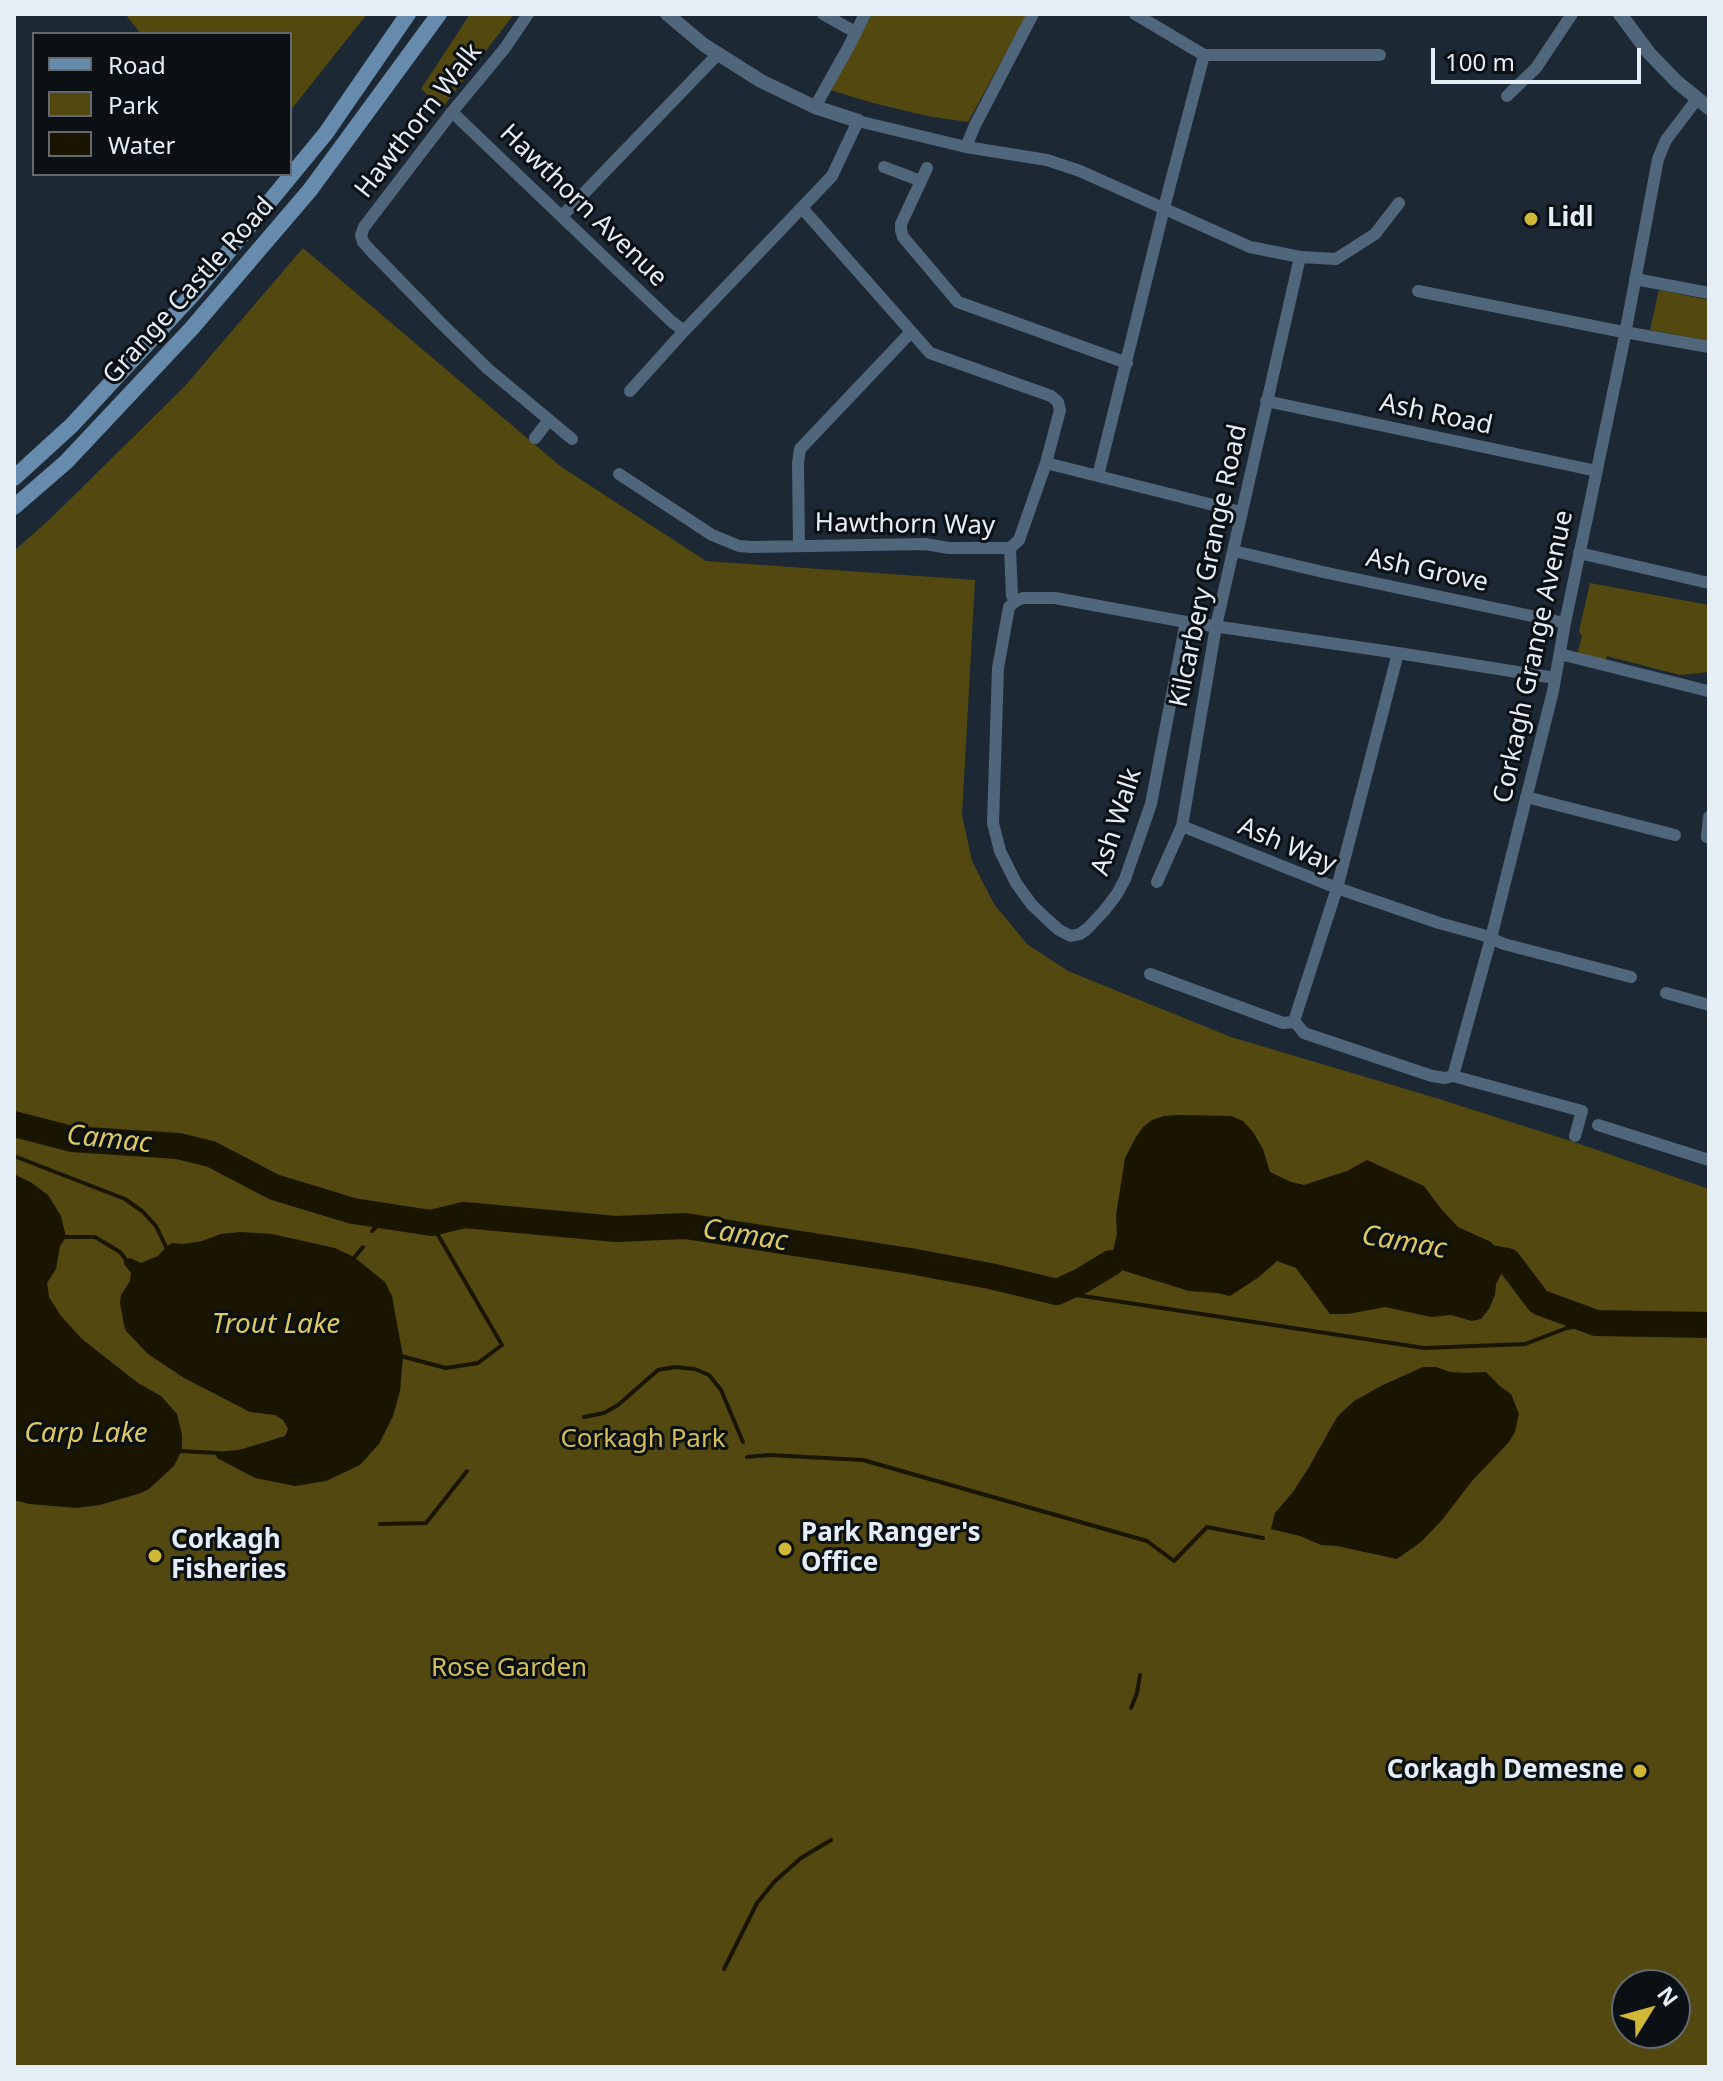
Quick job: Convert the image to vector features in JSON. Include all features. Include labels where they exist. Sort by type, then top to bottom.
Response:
[{"type":"main road","name":"Grange Castle Road","points":[[292,174],[326,133],[408,14]]},
{"type":"main road","name":"Grange Castle Road","points":[[14,507],[66,462],[192,328],[310,190],[439,14]]},
{"type":"main road","name":"Grange Castle Road","points":[[14,478],[72,425],[196,291],[291,176]]},
{"type":"street","name":"Hawthorn Walk","points":[[528,14],[505,48],[364,227],[361,235],[363,242],[468,350],[572,439]]},
{"type":"street","points":[[667,14],[718,54],[761,81],[815,107],[858,121],[966,147],[1047,160],[1080,171],[1250,247],[1300,257],[1336,259],[1375,234],[1399,203]]},
{"type":"street","points":[[823,14],[855,32]]},
{"type":"street","points":[[815,107],[865,14]]},
{"type":"street","points":[[966,147],[1033,14]]},
{"type":"street","points":[[1135,14],[1204,55],[1380,55]]},
{"type":"street","points":[[1507,96],[1536,68],[1572,14]]},
{"type":"street","points":[[1620,14],[1649,53],[1703,103]]},
{"type":"street","points":[[562,216],[718,54]]},
{"type":"street","points":[[1098,476],[1204,55]]},
{"type":"street","name":"Corkagh Grange Avenue","points":[[1453,1076],[1553,691],[1661,149],[1703,103]]},
{"type":"street","name":"Hawthorn Avenue","points":[[452,112],[684,331]]},
{"type":"street","points":[[630,391],[832,176],[858,121]]},
{"type":"street","points":[[884,167],[921,181]]},
{"type":"street","points":[[927,168],[901,224],[903,237],[958,302],[1127,363]]},
{"type":"street","points":[[802,208],[935,356],[1051,396],[1058,402],[1060,410],[1046,463],[1019,540],[1010,548],[1012,596],[1016,601],[1023,598],[1055,598],[1186,622],[1555,678]]},
{"type":"street","name":"Kilcarbery Grange Road","points":[[1157,882],[1182,826],[1216,626],[1300,257]]},
{"type":"street","points":[[1635,279],[1709,293]]},
{"type":"street","points":[[1418,291],[1709,347]]},
{"type":"street","name":"Hawthorn Way","points":[[799,546],[800,449],[911,332]]},
{"type":"street","name":"Ash Road","points":[[1266,401],[1597,471]]},
{"type":"street","points":[[535,438],[549,420]]},
{"type":"street","points":[[1046,463],[1241,512]]},
{"type":"street","name":"Hawthorn Way","points":[[619,474],[634,490],[725,542],[751,547],[925,544],[949,548],[1010,548]]},
{"type":"street","name":"Ash Grove","points":[[1234,551],[1565,623]]},
{"type":"street","points":[[1579,553],[1709,583]]},
{"type":"street","name":"Ash Walk","points":[[1016,601],[1009,607],[998,668],[993,823],[1000,851],[1016,883],[1032,905],[1059,930],[1071,936],[1080,934],[1096,920],[1125,879],[1151,804],[1186,622]]},
{"type":"street","points":[[1398,653],[1337,888],[1504,944],[1631,977]]},
{"type":"street","points":[[1560,654],[1708,691]]},
{"type":"street","points":[[1526,797],[1675,835]]},
{"type":"street","points":[[1709,817],[1709,838]]},
{"type":"street","name":"Ash Way","points":[[1182,826],[1337,888],[1295,1022]]},
{"type":"street","points":[[1150,974],[1283,1023],[1295,1022],[1304,1033],[1432,1076],[1453,1076],[1582,1111],[1575,1136]]},
{"type":"street","points":[[1666,993],[1709,1005]]},
{"type":"street","points":[[1598,1125],[1709,1160]]},
{"type":"green space","points":[[125,14],[367,14],[292,108],[292,32],[139,32]]},
{"type":"green space","points":[[470,14],[514,14],[443,107],[421,89]]},
{"type":"green space","points":[[872,14],[1027,14],[968,122],[927,116],[830,90]]},
{"type":"green space","name":"Corkagh Park","points":[[303,248],[560,466],[706,561],[975,580],[962,815],[972,861],[994,904],[1027,944],[1068,971],[1231,1037],[1436,1098],[1709,1189],[1709,2067],[14,2067],[14,551],[184,387]]},
{"type":"green space","points":[[1659,290],[1709,300],[1709,341],[1650,330]]},
{"type":"green space","points":[[1590,583],[1709,605],[1709,672],[1680,675],[1607,656],[1605,661],[1577,655]]},
{"type":"water","points":[[1178,1115],[1231,1116],[1243,1121],[1263,1149],[1270,1172],[1291,1182],[1304,1185],[1347,1171],[1367,1160],[1424,1186],[1458,1227],[1491,1242],[1508,1261],[1496,1284],[1489,1309],[1481,1319],[1472,1321],[1451,1315],[1431,1317],[1385,1307],[1330,1314],[1296,1268],[1277,1261],[1230,1296],[1189,1291],[1115,1268],[1081,1281],[1078,1276],[1095,1270],[1107,1261],[1113,1251],[1125,1158],[1136,1137],[1152,1120]]},
{"type":"water","name":"Carp Lake","points":[[14,1174],[48,1195],[61,1216],[66,1237],[60,1246],[56,1269],[47,1283],[49,1297],[61,1316],[82,1339],[138,1383],[161,1396],[177,1414],[182,1450],[174,1466],[141,1493],[100,1505],[76,1508],[14,1500]]},
{"type":"water","name":"Trout Lake","points":[[221,1234],[272,1234],[335,1248],[354,1257],[385,1282],[392,1296],[403,1356],[400,1391],[393,1416],[379,1444],[360,1465],[326,1481],[295,1486],[255,1478],[217,1458],[215,1452],[239,1450],[285,1436],[288,1429],[283,1420],[275,1415],[250,1412],[184,1378],[148,1354],[126,1331],[120,1303],[131,1273],[124,1260],[130,1258],[141,1263],[158,1256],[172,1243],[202,1241]]},
{"type":"water","points":[[1423,1367],[1450,1372],[1486,1372],[1511,1394],[1519,1414],[1509,1442],[1472,1481],[1442,1520],[1421,1542],[1397,1559],[1321,1545],[1271,1529],[1275,1513],[1293,1492],[1337,1417],[1354,1401]]},
{"type":"waterway","name":"Camac","points":[[14,1124],[72,1139],[178,1146],[211,1154],[274,1187],[353,1211],[431,1223],[464,1215],[616,1229],[685,1226],[910,1261],[1057,1292],[1111,1263]]},
{"type":"waterway","name":"Camac","points":[[14,1156],[125,1199],[156,1226],[167,1249]]},
{"type":"waterway","points":[[372,1231],[386,1217]]},
{"type":"waterway","name":"Camac","points":[[397,1355],[446,1368],[478,1363],[502,1345],[431,1223]]},
{"type":"waterway","name":"Camac","points":[[64,1237],[95,1237],[120,1252],[127,1261]]},
{"type":"waterway","points":[[353,1259],[363,1247]]},
{"type":"waterway","name":"Camac","points":[[1473,1255],[1508,1261],[1539,1302],[1596,1323],[1709,1325]]},
{"type":"waterway","name":"Camac","points":[[1057,1292],[1424,1348],[1525,1344],[1567,1328],[1596,1323]]},
{"type":"waterway","points":[[584,1417],[604,1413],[618,1405],[658,1370],[675,1367],[695,1369],[709,1375],[721,1390],[743,1442]]},
{"type":"waterway","name":"Camac","points":[[179,1451],[218,1453]]},
{"type":"waterway","points":[[747,1457],[768,1455],[863,1460],[1147,1541],[1174,1561],[1207,1527],[1263,1538]]},
{"type":"waterway","points":[[380,1524],[426,1523],[467,1471]]},
{"type":"waterway","points":[[1131,1708],[1140,1675]]},
{"type":"waterway","points":[[724,1969],[757,1903],[775,1881],[801,1858],[831,1840]]},
{"type":"place","name":"Lidl","points":[[1531,219]]},
{"type":"place","name":"Park Ranger's Office","points":[[785,1549]]},
{"type":"place","name":"Corkagh Fisheries","points":[[155,1556]]},
{"type":"place","name":"Corkagh Demesne","points":[[1640,1771]]},
{"type":"park label","name":"Rose Garden","points":[[509,1669]]}]
